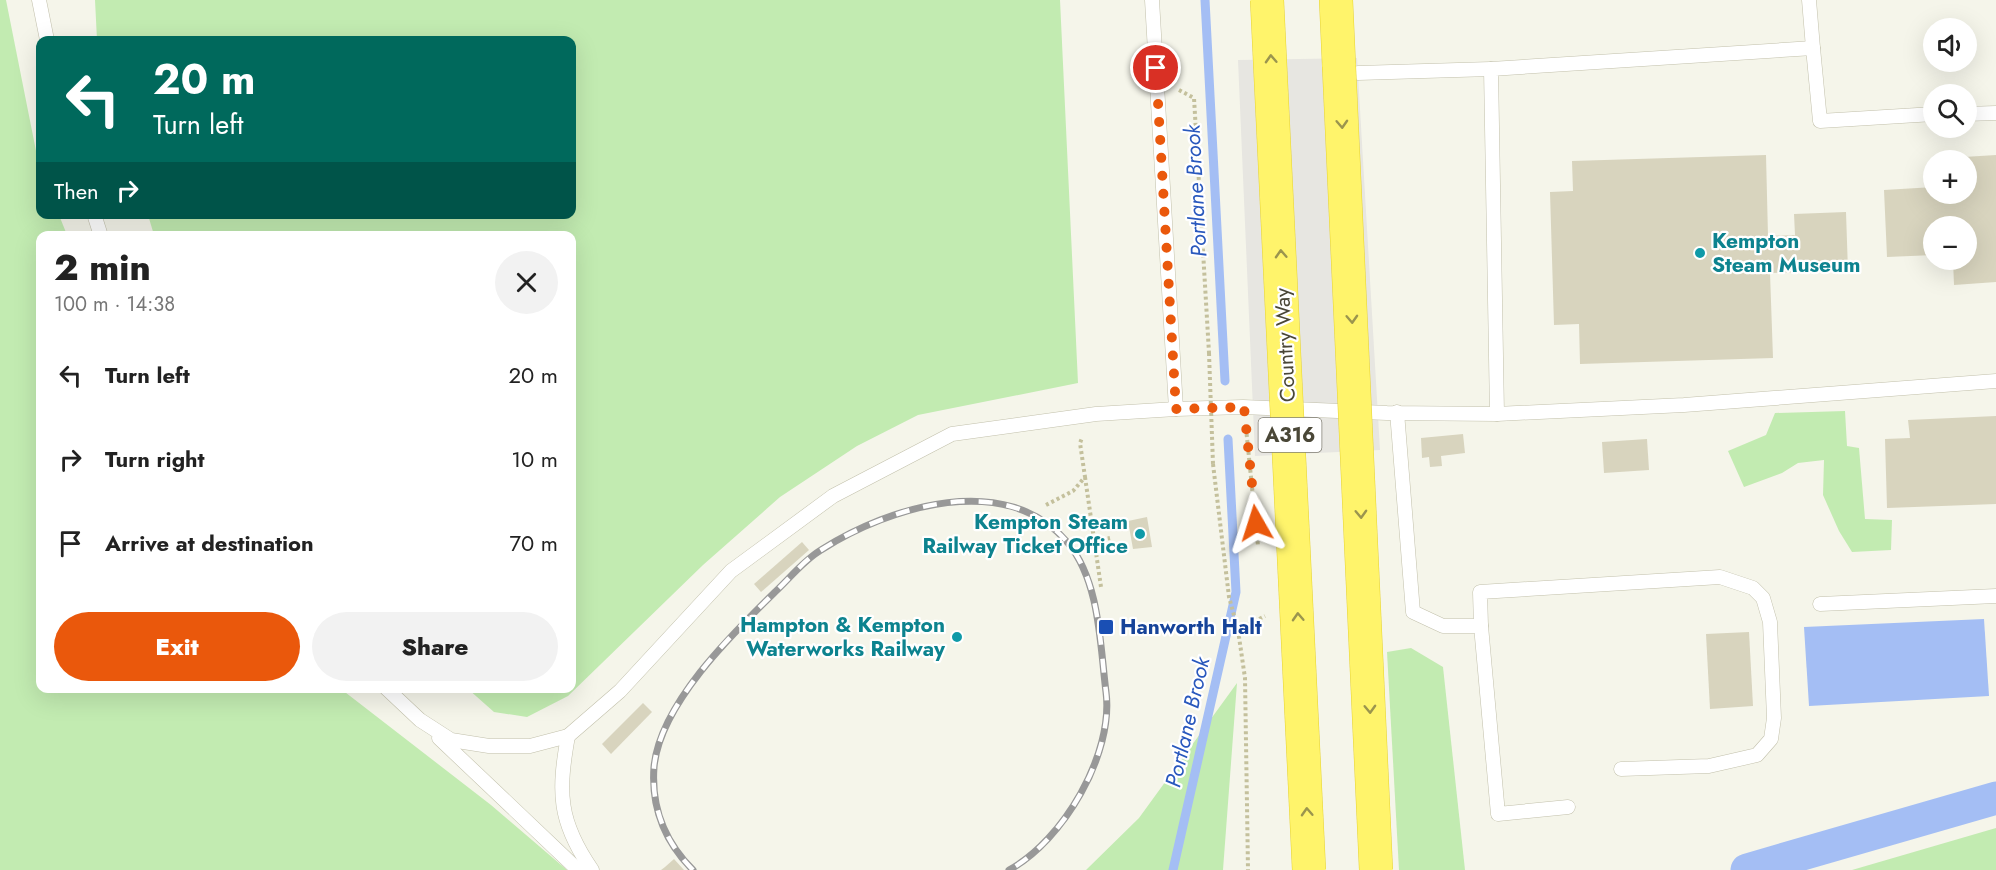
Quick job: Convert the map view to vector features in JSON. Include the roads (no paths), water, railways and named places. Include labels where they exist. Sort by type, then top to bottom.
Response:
[{"type":"highway","name":"Country Way","points":[[1268,0],[1310,870]]},
{"type":"highway","points":[[1336,0],[1348,70]]},
{"type":"highway","points":[[1341,0],[1348,70],[1376,870]]},
{"type":"lane","points":[[39,0],[46,36]]},
{"type":"lane","points":[[1152,0],[1176,409]]},
{"type":"lane","points":[[1809,0],[1820,121],[1923,115]]},
{"type":"lane","points":[[1348,70],[1491,69],[1814,48]]},
{"type":"lane","points":[[1491,69],[1497,414]]},
{"type":"lane","points":[[1977,114],[1996,113]]},
{"type":"lane","points":[[420,720],[451,740],[489,746],[530,746],[568,736],[620,691],[731,571],[833,496],[952,434],[1096,414],[1176,409],[1244,407],[1497,414],[1683,405],[1996,381]]},
{"type":"lane","points":[[1397,412],[1413,612],[1443,626],[1481,626]]},
{"type":"lane","points":[[1568,807],[1498,813],[1480,592],[1720,577],[1753,588],[1763,598],[1770,621],[1774,718],[1771,739],[1757,755],[1708,766],[1622,769]]},
{"type":"lane","points":[[1820,604],[1996,596]]},
{"type":"lane","points":[[391,693],[578,870]]},
{"type":"lane","points":[[568,736],[560,778],[565,820],[579,852],[592,870]]},
{"type":"water","points":[[1984,619],[1989,696],[1809,706],[1804,627]]},
{"type":"waterway","name":"Portlane Brook","points":[[1205,0],[1225,381]]},
{"type":"waterway","name":"Portlane Brook","points":[[1173,870],[1236,592],[1228,439]]},
{"type":"waterway","points":[[1747,870],[1996,798]]},
{"type":"railway","points":[[693,870],[675,848],[662,823],[655,796],[654,767],[659,743],[669,719],[701,672],[719,649],[758,609],[803,564],[821,550],[880,520],[913,509],[948,503],[981,502],[1013,507],[1043,521],[1068,543],[1079,559],[1087,576],[1097,614],[1106,692],[1106,716],[1102,742],[1081,793],[1066,817],[1048,839],[1029,857],[1009,870]]},
{"type":"place","name":"Kempton Steam Museum","points":[[1700,253]]},
{"type":"place","name":"Kempton Steam Railway Ticket Office","points":[[1140,534]]},
{"type":"place","name":"Hanworth Halt","points":[[1106,627]]},
{"type":"place","name":"Hampton & Kempton Waterworks Railway","points":[[957,637]]}]
